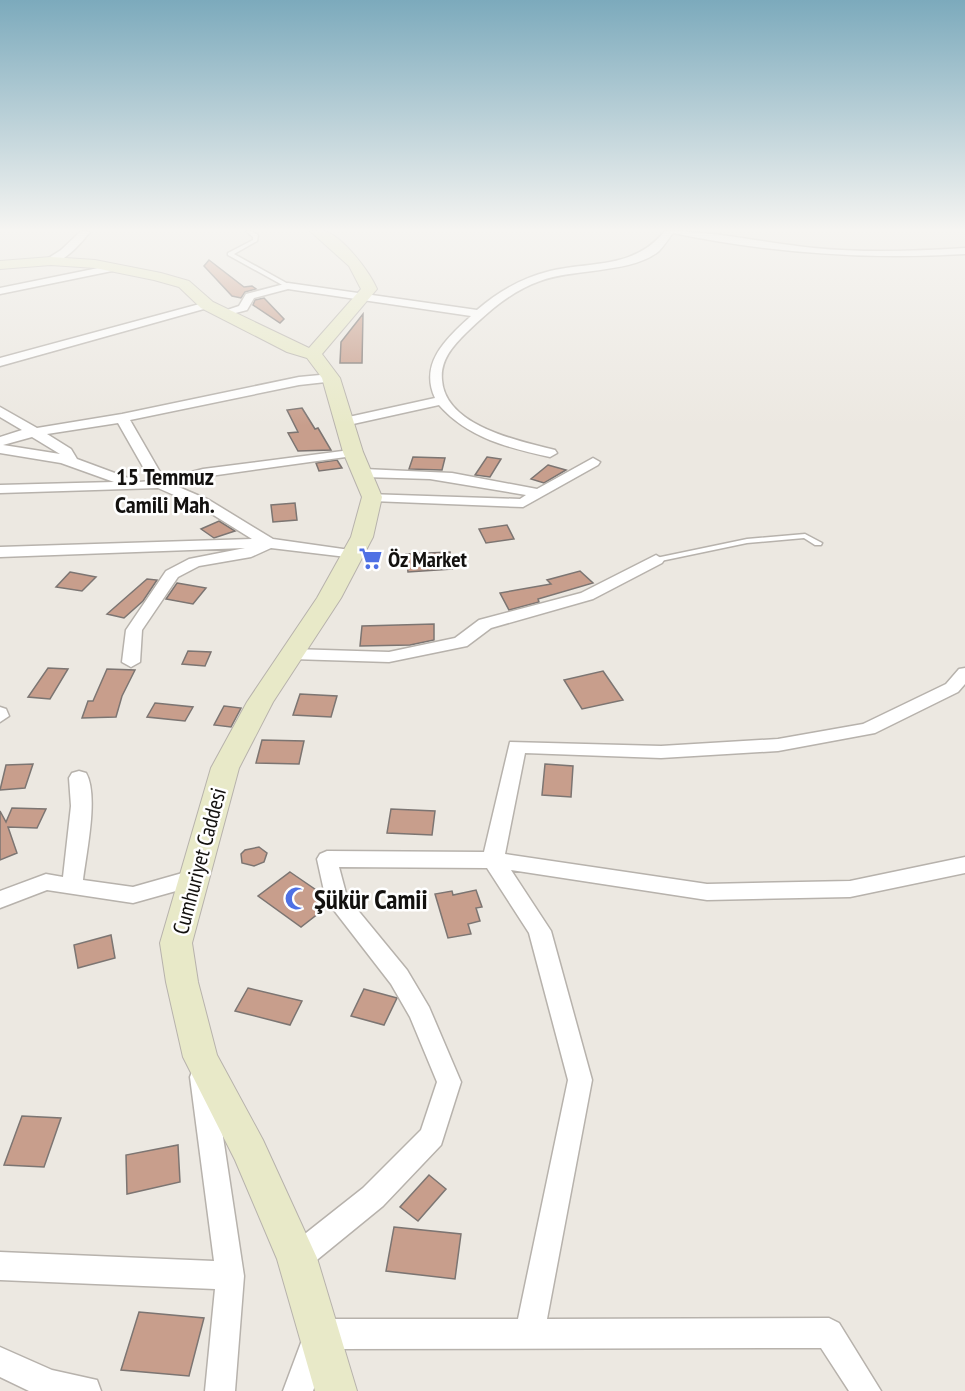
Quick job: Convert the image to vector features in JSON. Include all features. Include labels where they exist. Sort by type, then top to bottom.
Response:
[{"type":"street","points":[[197,296],[207,305],[293,348],[313,354],[331,378],[363,474]]},
{"type":"street","points":[[224,313],[243,308],[250,296]]},
{"type":"street","points":[[355,296],[479,314]]},
{"type":"street","points":[[499,296],[442,350],[435,379],[441,401],[460,418],[511,445],[550,453]]},
{"type":"street","points":[[313,354],[362,297]]},
{"type":"street","points":[[0,362],[207,305]]},
{"type":"street","points":[[0,442],[12,436],[122,418],[299,381],[331,378]]},
{"type":"street","points":[[344,422],[441,401]]},
{"type":"street","points":[[0,429],[4,413],[66,452],[74,462]]},
{"type":"street","points":[[122,418],[160,484],[204,503],[269,543]]},
{"type":"street","points":[[0,449],[74,462],[138,486]]},
{"type":"street","points":[[363,474],[523,502],[593,462]]},
{"type":"street","points":[[0,489],[138,486],[160,484],[214,471],[363,474],[404,471],[482,481],[539,494]]},
{"type":"street","name":"Cumhuriyet Caddesi","points":[[336,1391],[297,1258],[250,1152],[200,1057],[182,982],[176,943],[225,768],[260,702],[329,598],[350,555],[362,537],[363,474]]},
{"type":"street","points":[[132,662],[134,630],[172,574],[195,562],[246,554],[269,543]]},
{"type":"street","points":[[0,552],[269,543],[350,555]]},
{"type":"street","points":[[292,654],[389,657],[461,642],[485,624],[587,596],[656,560]]},
{"type":"street","points":[[529,1334],[580,1080],[540,932],[493,860],[518,746],[661,752],[778,745],[868,729],[952,688],[965,673]]},
{"type":"street","points":[[72,887],[81,807],[79,778]]},
{"type":"street","points":[[297,1258],[372,1197],[432,1137],[449,1082],[421,1014],[399,977],[337,900],[327,859],[493,860],[707,892],[850,889],[965,865]]},
{"type":"street","points":[[0,900],[46,882],[72,887],[99,888],[133,895],[193,878]]},
{"type":"street","points":[[200,1057],[207,1122],[230,1276],[220,1391]]},
{"type":"street","points":[[0,1266],[230,1276]]},
{"type":"street","points":[[298,1391],[318,1334],[829,1334],[866,1391]]},
{"type":"street","points":[[0,1362],[50,1385],[86,1391]]},
{"type":"lane","points":[[656,560],[747,541],[805,536],[818,543]]},
{"type":"building","points":[[264,298],[284,319],[280,323],[253,305],[255,300]]},
{"type":"building","points":[[363,314],[362,363],[340,363],[341,342]]},
{"type":"building","points":[[302,408],[315,429],[318,428],[331,450],[298,451],[288,433],[298,432],[287,410]]},
{"type":"building","points":[[413,457],[445,458],[442,470],[409,469]]},
{"type":"building","points":[[487,457],[501,459],[490,477],[475,475]]},
{"type":"building","points":[[337,460],[342,468],[319,471],[316,463]]},
{"type":"building","points":[[548,465],[566,470],[544,483],[531,479]]},
{"type":"building","points":[[295,503],[297,520],[273,522],[271,505]]},
{"type":"building","points":[[219,521],[235,531],[214,538],[201,529]]},
{"type":"building","points":[[507,525],[514,539],[486,543],[479,529]]},
{"type":"building","points":[[450,552],[452,569],[408,572],[406,554]]},
{"type":"building","points":[[580,571],[593,583],[538,599],[539,602],[509,610],[500,593],[551,584],[547,580]]},
{"type":"building","points":[[70,572],[96,577],[82,591],[56,587]]},
{"type":"building","points":[[147,579],[157,580],[143,601],[124,618],[107,614]]},
{"type":"building","points":[[177,583],[206,588],[193,604],[166,599]]},
{"type":"building","points":[[434,624],[434,640],[410,645],[360,646],[362,626]]},
{"type":"building","points":[[188,651],[211,652],[205,666],[182,664]]},
{"type":"building","points":[[48,668],[68,669],[50,699],[28,697]]},
{"type":"building","points":[[107,669],[135,670],[122,696],[116,717],[82,718],[88,701],[93,701]]},
{"type":"building","points":[[603,671],[623,700],[582,709],[564,680]]},
{"type":"building","points":[[300,694],[337,696],[331,717],[293,715]]},
{"type":"building","points":[[155,703],[193,707],[185,721],[147,717]]},
{"type":"building","points":[[224,706],[241,708],[231,727],[214,725]]},
{"type":"building","points":[[262,740],[304,741],[299,764],[256,763]]},
{"type":"building","points":[[33,764],[25,788],[0,790],[6,765]]},
{"type":"building","points":[[545,764],[573,766],[571,797],[542,795]]},
{"type":"building","points":[[12,808],[46,809],[37,828],[8,827],[17,853],[0,860],[0,811],[6,822]]},
{"type":"building","points":[[391,809],[435,811],[432,835],[387,833]]},
{"type":"building","points":[[259,847],[267,853],[264,862],[254,866],[242,863],[241,854],[245,850]]},
{"type":"building","name":"Şükür Camii","points":[[290,872],[322,894],[328,906],[301,927],[258,896]]},
{"type":"building","points":[[476,890],[482,907],[476,908],[480,921],[468,924],[471,934],[448,938],[435,894],[452,891],[453,895]]},
{"type":"building","points":[[111,935],[115,958],[78,968],[74,945]]},
{"type":"building","points":[[248,988],[302,1001],[290,1025],[235,1011]]},
{"type":"building","points":[[364,989],[397,998],[384,1025],[351,1016]]},
{"type":"building","points":[[22,1116],[61,1118],[44,1167],[4,1165]]},
{"type":"building","points":[[178,1145],[180,1182],[127,1194],[126,1155]]},
{"type":"building","points":[[429,1175],[446,1189],[418,1221],[400,1207]]},
{"type":"building","points":[[394,1227],[461,1234],[455,1279],[386,1271]]},
{"type":"building","points":[[139,1312],[204,1318],[189,1376],[121,1370]]},
{"type":"place","name":"Öz Market","points":[[370,559]]},
{"type":"place","name":"Şükür Camii","points":[[296,899]]},
{"type":"district","name":"15 Temmuz Camili Mah.","points":[[165,490]]}]
